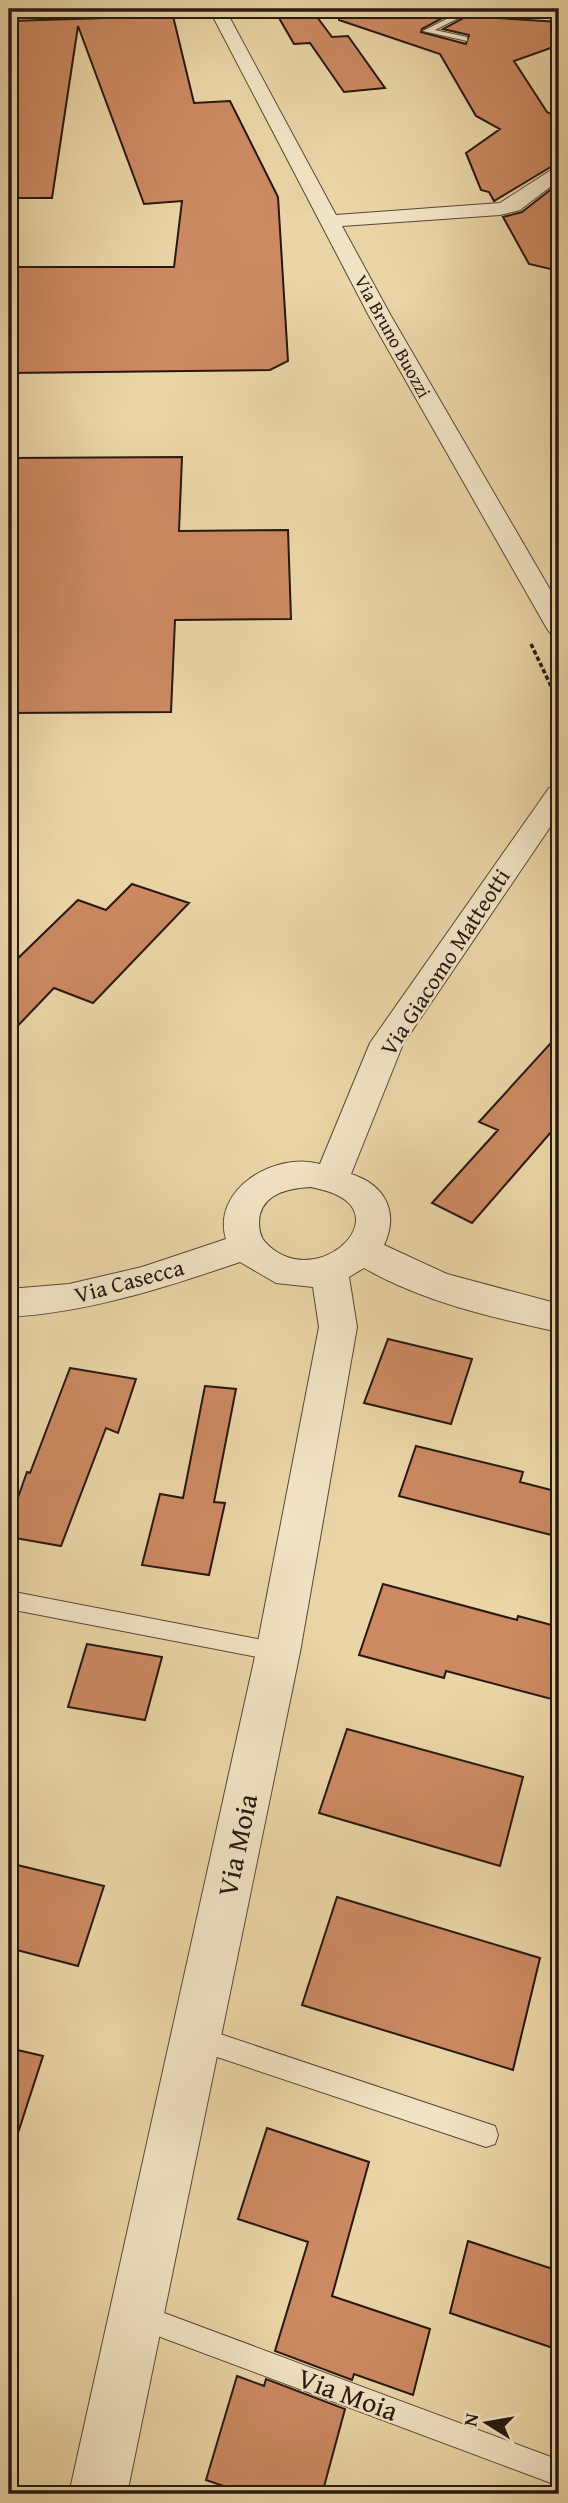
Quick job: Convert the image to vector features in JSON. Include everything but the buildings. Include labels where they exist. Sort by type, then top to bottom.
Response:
[{"type":"street","points":[[9,9],[19,9]]},
{"type":"street","name":"Via Bruno Buozzi","points":[[218,9],[380,316],[559,627]]},
{"type":"street","points":[[236,40],[239,14]]},
{"type":"street","points":[[330,221],[513,206],[559,171]]},
{"type":"street","name":"Via Giacomo Matteotti","points":[[332,1178],[387,1043],[499,877],[559,794]]},
{"type":"street","points":[[346,1261],[374,1235],[375,1217],[367,1200],[352,1187],[332,1178],[292,1175],[257,1190],[246,1202],[240,1217],[240,1232],[247,1246],[261,1260],[281,1269],[304,1273],[346,1261],[385,1265],[471,1297],[559,1318]]},
{"type":"street","name":"Via Casecca","points":[[9,1303],[69,1298],[145,1280],[247,1246]]},
{"type":"street","name":"Via Moia","points":[[98,2494],[278,1652],[338,1327],[346,1261]]},
{"type":"lane","points":[[464,39],[427,31],[472,9]]},
{"type":"lane","points":[[9,1600],[278,1652]]},
{"type":"lane","points":[[195,2038],[485,2136]]},
{"type":"lane","name":"Via Moia","points":[[137,2316],[559,2473]]}]
